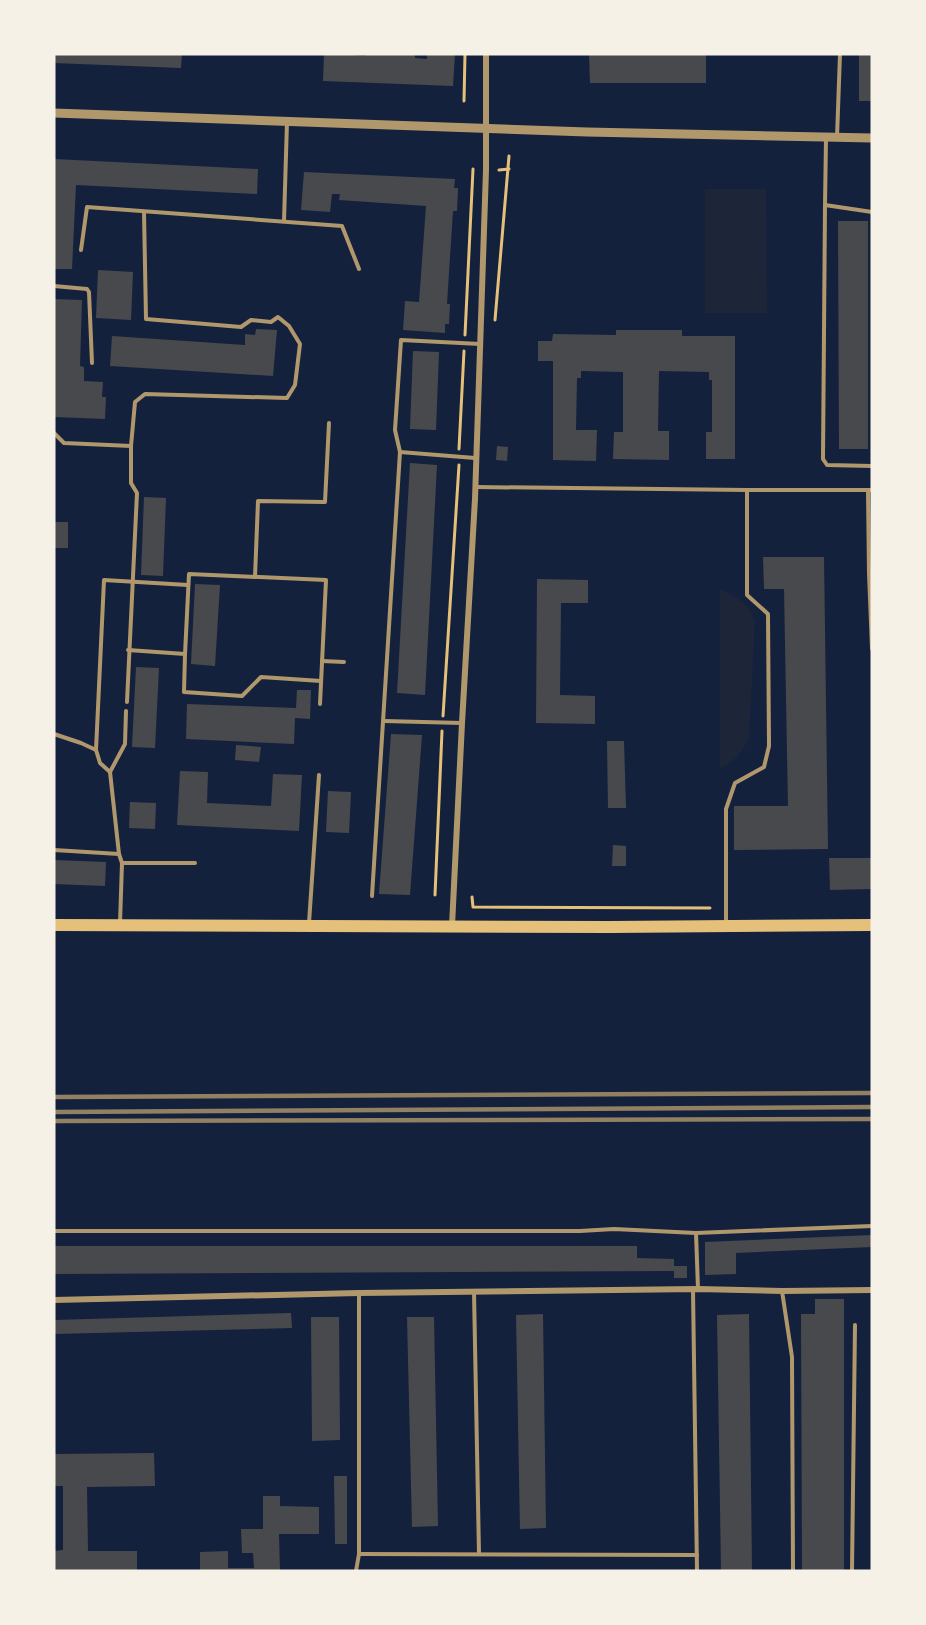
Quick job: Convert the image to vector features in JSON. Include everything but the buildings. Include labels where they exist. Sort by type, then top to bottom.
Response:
[{"type":"highway","points":[[54,925],[726,927],[872,925]]},
{"type":"street","points":[[452,926],[475,487],[486,181],[486,54]]},
{"type":"street","points":[[54,112],[587,132],[872,138]]},
{"type":"street","points":[[54,1300],[359,1293],[695,1289],[872,1290]]},
{"type":"lane","points":[[837,137],[840,54]]},
{"type":"lane","points":[[284,221],[287,121]]},
{"type":"lane","points":[[826,137],[823,459],[827,465],[872,466]]},
{"type":"lane","points":[[825,205],[872,212]]},
{"type":"lane","points":[[81,250],[87,207],[342,226],[359,269]]},
{"type":"lane","points":[[127,702],[136,493],[131,483],[131,446],[135,402],[145,394],[287,399],[295,385],[300,344],[289,327],[278,317],[271,322],[251,320],[241,327],[146,319],[144,212]]},
{"type":"lane","points":[[54,286],[87,289],[89,292],[92,363]]},
{"type":"lane","points":[[372,896],[400,452],[395,430],[401,340],[480,344]]},
{"type":"lane","points":[[255,577],[258,501],[325,502],[329,423]]},
{"type":"lane","points":[[54,433],[64,443],[131,446]]},
{"type":"lane","points":[[400,452],[475,458]]},
{"type":"lane","points":[[475,487],[870,490],[872,649]]},
{"type":"lane","points":[[726,927],[726,809],[735,783],[764,767],[769,746],[768,614],[747,595],[747,490]]},
{"type":"lane","points":[[320,704],[326,580],[189,574],[184,692],[242,696],[261,677],[321,681]]},
{"type":"lane","points":[[110,771],[100,763],[96,750],[104,580],[188,585]]},
{"type":"lane","points":[[128,650],[185,654]]},
{"type":"lane","points":[[322,661],[345,662]]},
{"type":"lane","points":[[119,925],[122,863],[119,854],[110,771],[125,744],[126,711]]},
{"type":"lane","points":[[384,721],[462,723]]},
{"type":"lane","points":[[54,734],[96,750]]},
{"type":"lane","points":[[309,926],[319,775]]},
{"type":"lane","points":[[54,850],[119,854]]},
{"type":"lane","points":[[122,863],[195,863]]},
{"type":"lane","points":[[54,1231],[580,1231],[614,1229],[696,1233],[872,1227]]},
{"type":"lane","points":[[696,1233],[697,1571]]},
{"type":"lane","points":[[782,1291],[792,1357],[793,1571]]},
{"type":"lane","points":[[474,1292],[479,1554]]},
{"type":"lane","points":[[356,1571],[359,1554],[359,1293]]},
{"type":"lane","points":[[852,1571],[855,1325]]},
{"type":"lane","points":[[359,1554],[697,1555]]},
{"type":"path","points":[[464,101],[465,54]]},
{"type":"path","points":[[495,320],[509,156]]},
{"type":"path","points":[[499,170],[509,169]]},
{"type":"path","points":[[435,895],[473,170]]},
{"type":"path","points":[[472,897],[473,907],[710,908]]},
{"type":"shaded area","points":[[705,189],[766,189],[767,313],[705,313]]},
{"type":"shaded area","points":[[720,589],[742,602],[755,622],[749,737],[738,756],[720,769]]},
{"type":"railway","points":[[54,1097],[872,1093]]},
{"type":"railway","points":[[54,1112],[872,1107]]},
{"type":"railway","points":[[54,1121],[872,1119]]}]
